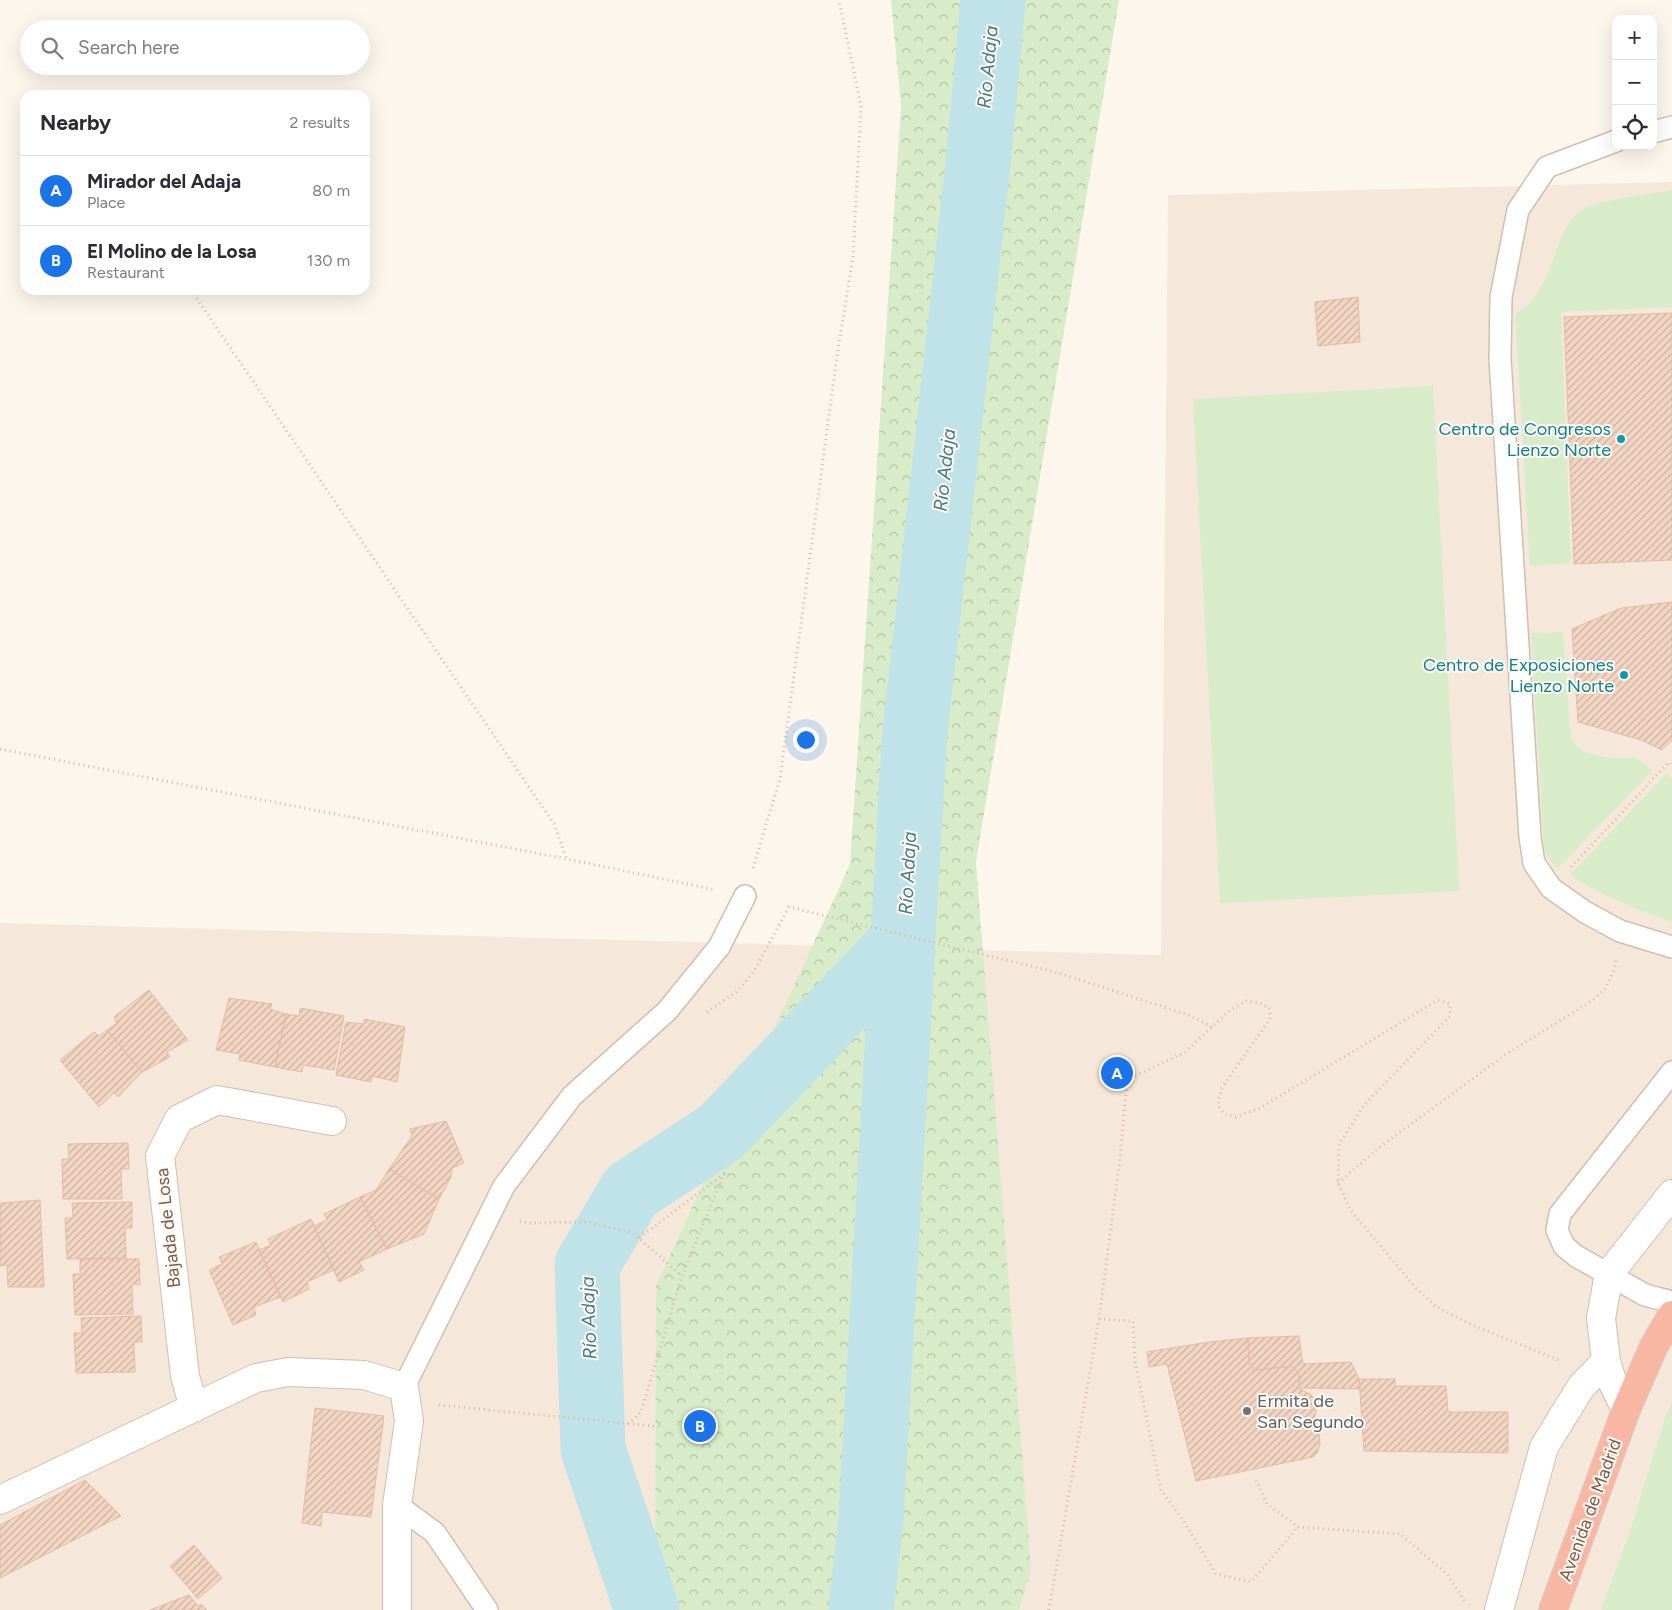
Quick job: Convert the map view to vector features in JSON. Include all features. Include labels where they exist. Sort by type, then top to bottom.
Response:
[{"type":"highway","name":"Avenida de Madrid","points":[[1553,1610],[1626,1410],[1654,1346],[1672,1315]]},
{"type":"street","name":"Bajada de Losa","points":[[194,1408],[184,1376],[160,1156],[179,1119],[217,1100],[332,1121]]},
{"type":"street","points":[[1499,1610],[1544,1446],[1580,1387],[1597,1370],[1601,1318],[1609,1274],[1672,1194]]},
{"type":"street","points":[[1597,1370],[1612,1380],[1626,1410]]},
{"type":"street","points":[[0,1500],[256,1378],[288,1372],[364,1375],[405,1394],[409,1421],[398,1505],[397,1610]]},
{"type":"lane","points":[[1657,131],[1672,127]]},
{"type":"lane","points":[[1612,143],[1547,167],[1518,210],[1502,297],[1500,359],[1530,837],[1534,863],[1551,888],[1585,912],[1620,930],[1672,947]]},
{"type":"lane","points":[[405,1394],[504,1186],[572,1096],[667,1011],[719,947],[745,896]]},
{"type":"lane","points":[[1672,1072],[1560,1214],[1557,1230],[1564,1246],[1576,1256],[1645,1295],[1672,1302]]},
{"type":"lane","points":[[398,1505],[435,1533],[487,1610]]},
{"type":"path","points":[[0,749],[567,859],[745,896],[780,779],[837,356],[853,257],[861,106],[839,0]]},
{"type":"path","points":[[194,295],[554,824],[567,859]]},
{"type":"path","points":[[1551,888],[1671,760]]},
{"type":"path","points":[[1671,760],[1672,767]]},
{"type":"path","points":[[736,992],[754,972],[789,906],[1059,973],[1191,1016],[1212,1026]]},
{"type":"path","points":[[1338,1183],[1380,1147],[1505,1055],[1593,1000],[1606,988],[1614,970],[1620,930]]},
{"type":"path","points":[[1049,1610],[1099,1319],[1120,1159],[1127,1080],[1185,1052],[1229,1011],[1246,1001],[1260,1002],[1270,1009],[1270,1019],[1221,1089],[1218,1105],[1224,1114],[1236,1116],[1260,1108],[1438,1000],[1450,1004],[1450,1016],[1365,1104],[1339,1144],[1338,1183],[1351,1211],[1416,1288],[1435,1306],[1470,1324],[1568,1364],[1597,1370]]},
{"type":"path","points":[[628,1424],[641,1412],[682,1276],[724,1174],[639,1238]]},
{"type":"path","points":[[492,1211],[510,1219],[528,1223],[587,1222],[633,1233],[682,1276]]},
{"type":"path","points":[[1099,1319],[1133,1320],[1136,1361],[1161,1490],[1184,1520],[1216,1574],[1251,1582],[1298,1527]]},
{"type":"path","points":[[405,1394],[572,1419],[662,1427]]},
{"type":"path","points":[[1256,1480],[1267,1504],[1298,1527],[1400,1534],[1447,1574],[1471,1610]]},
{"type":"shaded area","points":[[1672,182],[1672,1610],[0,1610],[0,923],[1161,955],[1168,195]]},
{"type":"green space","points":[[891,0],[1119,0],[976,862],[1031,1569],[1019,1610],[655,1610],[656,1286],[850,864],[901,107]]},
{"type":"green space","points":[[1672,190],[1672,307],[1561,312],[1571,563],[1530,566],[1515,314],[1530,303],[1537,294],[1548,273],[1561,238],[1574,216],[1589,207],[1609,201]]},
{"type":"green space","points":[[1433,386],[1459,891],[1220,903],[1193,399]]},
{"type":"green space","points":[[1563,632],[1570,730],[1575,744],[1584,751],[1598,756],[1614,758],[1635,757],[1653,770],[1558,868],[1548,857],[1544,844],[1531,633]]},
{"type":"green space","points":[[1667,773],[1672,780],[1672,922],[1607,896],[1570,875]]},
{"type":"green space","points":[[1672,1402],[1672,1610],[1601,1610],[1631,1528],[1666,1415]]},
{"type":"building","points":[[1358,297],[1360,342],[1318,346],[1315,302]]},
{"type":"building","name":"Centro de Congresos Lienzo Norte","points":[[1672,313],[1672,560],[1574,564],[1564,317]]},
{"type":"building","name":"Centro de Exposiciones Lienzo Norte","points":[[1672,602],[1672,740],[1662,750],[1641,740],[1578,722],[1572,629],[1621,608]]},
{"type":"building","points":[[149,990],[188,1040],[167,1052],[170,1057],[142,1072],[107,1030],[117,1023],[114,1017]]},
{"type":"building","points":[[229,998],[272,1004],[270,1009],[286,1014],[275,1067],[239,1060],[240,1054],[216,1050]]},
{"type":"building","points":[[300,1008],[344,1016],[334,1070],[303,1065],[302,1072],[275,1067],[286,1014],[299,1016]]},
{"type":"building","points":[[364,1019],[405,1027],[397,1082],[372,1076],[371,1082],[336,1075],[346,1022],[364,1024]]},
{"type":"building","points":[[107,1030],[142,1072],[118,1097],[114,1093],[99,1107],[60,1060],[94,1032],[99,1036]]},
{"type":"building","points":[[446,1121],[464,1163],[452,1168],[451,1177],[439,1199],[389,1169],[412,1136],[410,1129]]},
{"type":"building","points":[[128,1143],[129,1169],[121,1169],[122,1199],[63,1199],[62,1159],[69,1159],[68,1144]]},
{"type":"building","points":[[389,1169],[439,1199],[424,1234],[387,1249],[360,1197],[376,1190]]},
{"type":"building","points":[[360,1197],[387,1249],[359,1262],[364,1270],[339,1282],[314,1226],[327,1220],[324,1214]]},
{"type":"building","points":[[40,1200],[44,1287],[8,1287],[7,1265],[0,1266],[0,1203]]},
{"type":"building","points":[[132,1202],[132,1228],[125,1228],[126,1258],[67,1259],[65,1218],[73,1218],[72,1203]]},
{"type":"building","points":[[311,1219],[334,1270],[307,1282],[309,1289],[283,1302],[259,1250],[271,1245],[268,1239]]},
{"type":"building","points":[[256,1242],[281,1297],[254,1307],[256,1315],[233,1325],[209,1270],[222,1264],[219,1257]]},
{"type":"building","points":[[80,1259],[139,1259],[140,1285],[132,1284],[133,1314],[75,1315],[73,1274],[80,1274]]},
{"type":"building","points":[[141,1316],[142,1342],[134,1342],[135,1372],[76,1373],[74,1333],[82,1333],[81,1318]]},
{"type":"building","points":[[1299,1336],[1303,1364],[1351,1362],[1359,1379],[1360,1389],[1298,1388],[1300,1379],[1297,1371],[1291,1366],[1255,1370],[1249,1364],[1248,1338]]},
{"type":"building","name":"Ermita de San Segundo","points":[[1248,1338],[1249,1364],[1255,1370],[1291,1366],[1297,1371],[1300,1379],[1298,1388],[1315,1399],[1317,1406],[1315,1417],[1310,1424],[1319,1432],[1320,1444],[1317,1453],[1313,1457],[1196,1481],[1167,1364],[1149,1367],[1147,1352]]},
{"type":"building","points":[[1359,1379],[1395,1379],[1395,1386],[1446,1386],[1448,1412],[1508,1412],[1508,1453],[1364,1451]]},
{"type":"building","points":[[315,1408],[384,1416],[371,1517],[322,1512],[321,1526],[302,1523]]},
{"type":"building","points":[[85,1480],[121,1516],[0,1578],[0,1525]]},
{"type":"building","points":[[194,1545],[222,1578],[198,1599],[170,1566]]},
{"type":"building","points":[[189,1595],[198,1606],[201,1604],[207,1610],[150,1610]]},
{"type":"waterway","name":"Río Adaja","points":[[861,1610],[871,1519],[914,742],[979,155],[993,0]]},
{"type":"waterway","name":"Río Adaja","points":[[647,1610],[593,1449],[587,1265],[631,1191],[721,1132],[903,941]]},
{"type":"place","name":"Centro de Congresos Lienzo Norte","points":[[1621,439]]},
{"type":"place","name":"Centro de Exposiciones Lienzo Norte","points":[[1624,675]]},
{"type":"place","name":"Mirador del Adaja","points":[[1117,1073]]},
{"type":"place","name":"Ermita de San Segundo","points":[[1247,1411]]},
{"type":"place","name":"El Molino de la Losa","points":[[700,1426]]}]
